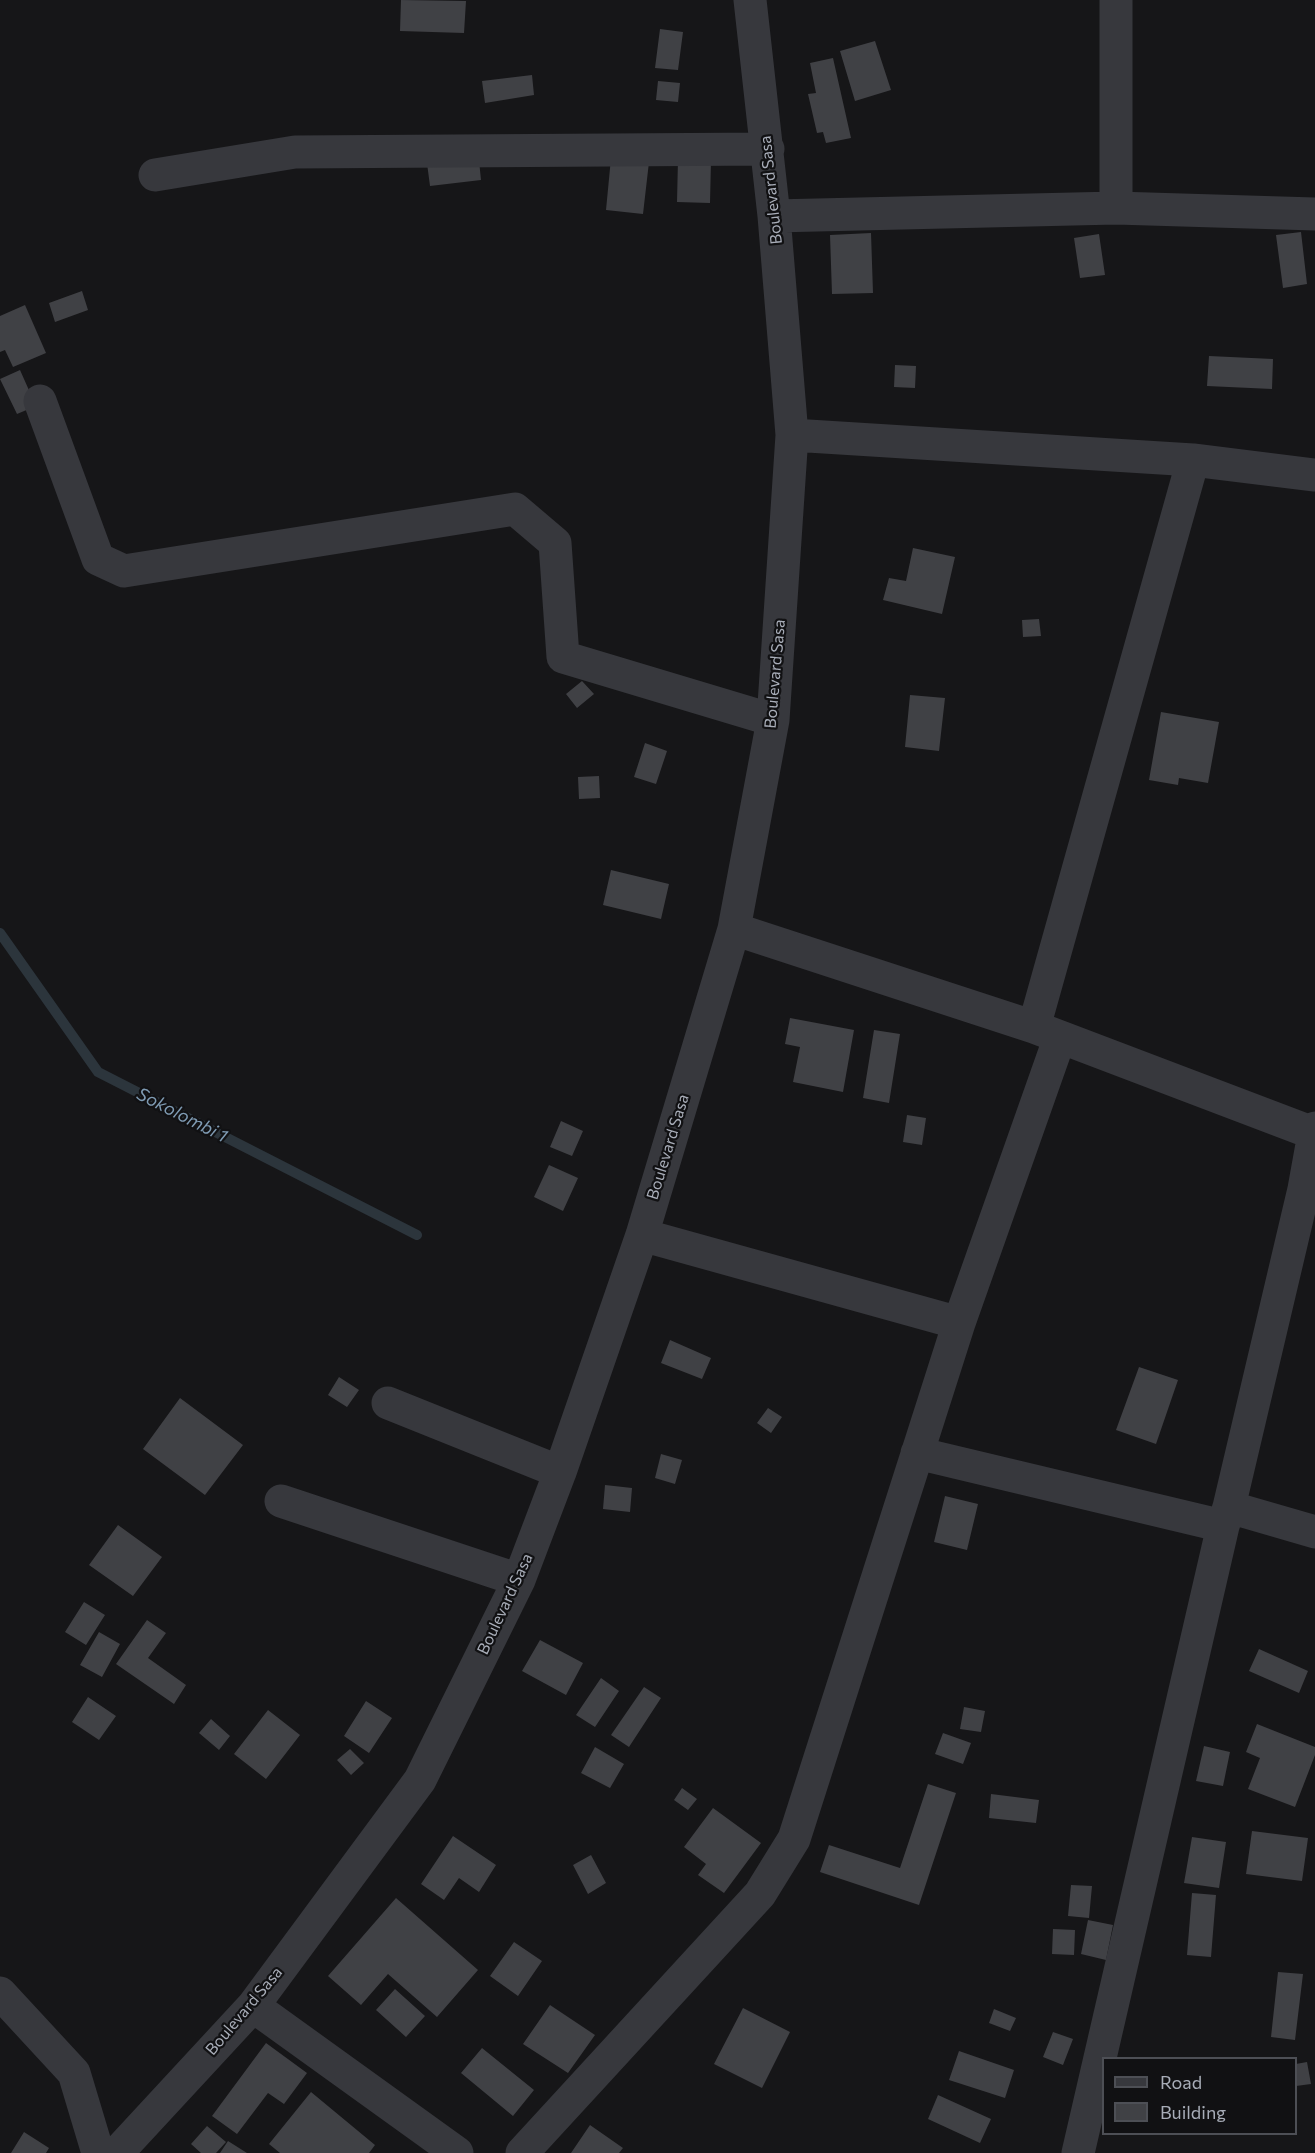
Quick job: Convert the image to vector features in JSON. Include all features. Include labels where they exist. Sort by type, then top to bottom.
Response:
[{"type":"street","name":"Boulevard Sasa","points":[[117,2153],[253,2006],[420,1780],[519,1580],[560,1472],[642,1235],[734,929],[773,720],[792,435],[768,149],[750,0]]},
{"type":"street","points":[[1116,0],[1116,208]]},
{"type":"street","points":[[155,175],[295,153],[768,149]]},
{"type":"street","points":[[774,216],[1116,208],[1315,214]]},
{"type":"street","points":[[40,401],[98,559],[124,571],[515,509],[555,543],[563,657],[773,720]]},
{"type":"street","points":[[792,435],[1194,460],[1315,475]]},
{"type":"street","points":[[522,2153],[760,1894],[794,1839],[959,1323],[1047,1032],[1194,460]]},
{"type":"street","points":[[734,929],[1047,1032],[1314,1130],[1310,1191],[1226,1516],[1078,2153]]},
{"type":"street","points":[[642,1235],[959,1323]]},
{"type":"street","points":[[388,1403],[560,1472]]},
{"type":"street","points":[[917,1453],[1315,1532]]},
{"type":"street","points":[[281,1501],[519,1580]]},
{"type":"street","points":[[0,1993],[74,2073],[98,2153]]},
{"type":"street","points":[[253,2006],[457,2153]]},
{"type":"building","points":[[401,0],[466,1],[464,33],[400,31]]},
{"type":"building","points":[[660,29],[683,32],[678,70],[655,68]]},
{"type":"building","points":[[875,41],[891,90],[855,101],[840,51]]},
{"type":"building","points":[[833,58],[851,138],[826,143],[823,132],[817,133],[808,94],[816,93],[810,63]]},
{"type":"building","points":[[532,75],[534,95],[485,103],[482,81]]},
{"type":"building","points":[[658,81],[680,83],[678,102],[656,100]]},
{"type":"building","points":[[477,141],[481,180],[430,186],[425,148]]},
{"type":"building","points":[[611,158],[649,162],[643,214],[606,210]]},
{"type":"building","points":[[678,159],[711,160],[710,203],[677,202]]},
{"type":"building","points":[[1301,232],[1307,284],[1283,288],[1276,235]]},
{"type":"building","points":[[871,233],[873,293],[832,294],[830,235]]},
{"type":"building","points":[[1099,234],[1105,275],[1080,278],[1074,238]]},
{"type":"building","points":[[82,291],[88,310],[55,322],[49,303]]},
{"type":"building","points":[[25,305],[46,353],[13,367],[5,350],[0,352],[0,316]]},
{"type":"building","points":[[1209,356],[1273,359],[1272,389],[1207,386]]},
{"type":"building","points":[[895,365],[916,366],[915,388],[894,387]]},
{"type":"building","points":[[20,370],[36,406],[17,414],[0,379]]},
{"type":"building","points":[[913,548],[955,557],[942,614],[883,600],[889,578],[906,581]]},
{"type":"building","points":[[1039,619],[1041,636],[1023,637],[1022,620]]},
{"type":"building","points":[[582,681],[594,694],[577,708],[566,694]]},
{"type":"building","points":[[910,695],[945,698],[939,751],[905,747]]},
{"type":"building","points":[[1161,712],[1219,722],[1208,783],[1179,778],[1178,785],[1149,780]]},
{"type":"building","points":[[645,743],[667,751],[656,784],[634,777]]},
{"type":"building","points":[[599,776],[600,798],[579,799],[578,777]]},
{"type":"building","points":[[611,870],[669,884],[661,919],[603,905]]},
{"type":"building","points":[[790,1018],[854,1030],[843,1092],[793,1082],[800,1047],[785,1044]]},
{"type":"building","points":[[874,1030],[900,1034],[889,1103],[863,1098]]},
{"type":"building","points":[[907,1115],[926,1118],[922,1145],[903,1142]]},
{"type":"building","points":[[561,1121],[583,1131],[572,1156],[550,1147]]},
{"type":"building","points":[[549,1165],[578,1178],[563,1211],[534,1197]]},
{"type":"building","points":[[670,1340],[711,1358],[702,1379],[661,1363]]},
{"type":"building","points":[[1139,1367],[1178,1380],[1156,1444],[1116,1430]]},
{"type":"building","points":[[339,1377],[359,1390],[347,1407],[328,1395]]},
{"type":"building","points":[[180,1398],[243,1445],[205,1495],[143,1449]]},
{"type":"building","points":[[768,1408],[782,1417],[771,1433],[757,1423]]},
{"type":"building","points":[[661,1454],[682,1460],[675,1484],[655,1478]]},
{"type":"building","points":[[605,1485],[632,1488],[630,1512],[603,1509]]},
{"type":"building","points":[[945,1496],[978,1504],[967,1550],[934,1542]]},
{"type":"building","points":[[118,1525],[162,1557],[133,1596],[89,1565]]},
{"type":"building","points":[[84,1602],[105,1615],[86,1645],[65,1632]]},
{"type":"building","points":[[147,1620],[166,1633],[148,1658],[186,1685],[174,1704],[116,1664]]},
{"type":"building","points":[[99,1632],[120,1644],[102,1677],[80,1665]]},
{"type":"building","points":[[540,1640],[583,1663],[566,1695],[522,1671]]},
{"type":"building","points":[[1259,1649],[1308,1671],[1299,1693],[1249,1671]]},
{"type":"building","points":[[601,1678],[619,1691],[595,1727],[576,1715]]},
{"type":"building","points":[[644,1687],[661,1698],[629,1747],[611,1735]]},
{"type":"building","points":[[88,1697],[116,1716],[99,1740],[72,1722]]},
{"type":"building","points":[[366,1701],[392,1718],[369,1753],[344,1736]]},
{"type":"building","points":[[964,1707],[985,1711],[981,1732],[960,1729]]},
{"type":"building","points":[[268,1710],[300,1735],[266,1779],[234,1754]]},
{"type":"building","points":[[211,1719],[230,1736],[219,1750],[199,1733]]},
{"type":"building","points":[[1257,1724],[1315,1747],[1315,1755],[1295,1807],[1248,1789],[1260,1758],[1246,1752]]},
{"type":"building","points":[[943,1733],[971,1743],[963,1764],[935,1754]]},
{"type":"building","points":[[1204,1746],[1230,1752],[1223,1786],[1196,1781]]},
{"type":"building","points":[[595,1747],[624,1764],[610,1788],[581,1773]]},
{"type":"building","points":[[350,1749],[364,1763],[351,1775],[337,1760]]},
{"type":"building","points":[[928,1784],[956,1793],[919,1905],[820,1872],[829,1845],[900,1868]]},
{"type":"building","points":[[682,1788],[697,1799],[688,1810],[674,1800]]},
{"type":"building","points":[[991,1794],[1039,1800],[1036,1823],[989,1818]]},
{"type":"building","points":[[713,1808],[761,1843],[724,1893],[698,1875],[706,1864],[684,1847]]},
{"type":"building","points":[[1252,1831],[1308,1838],[1302,1881],[1246,1874]]},
{"type":"building","points":[[453,1836],[496,1865],[479,1892],[459,1878],[444,1900],[421,1884]]},
{"type":"building","points":[[1192,1837],[1226,1842],[1219,1888],[1184,1883]]},
{"type":"building","points":[[591,1855],[606,1883],[588,1894],[573,1865]]},
{"type":"building","points":[[1071,1885],[1092,1886],[1089,1918],[1068,1916]]},
{"type":"building","points":[[1192,1893],[1216,1895],[1211,1957],[1187,1955]]},
{"type":"building","points":[[396,1898],[478,1970],[437,2017],[388,1974],[361,2005],[328,1976]]},
{"type":"building","points":[[1088,1920],[1113,1925],[1106,1960],[1081,1954]]},
{"type":"building","points":[[1053,1929],[1075,1930],[1074,1955],[1052,1954]]},
{"type":"building","points":[[514,1942],[542,1961],[518,1996],[490,1976]]},
{"type":"building","points":[[1278,1972],[1303,1974],[1295,2040],[1271,2037]]},
{"type":"building","points":[[395,1989],[425,2016],[406,2037],[376,2010]]},
{"type":"building","points":[[550,2005],[595,2035],[568,2073],[523,2044]]},
{"type":"building","points":[[743,2008],[790,2032],[762,2088],[714,2064]]},
{"type":"building","points":[[994,2009],[1016,2018],[1010,2031],[989,2023]]},
{"type":"building","points":[[1053,2032],[1073,2039],[1063,2065],[1043,2057]]},
{"type":"building","points":[[266,2043],[307,2073],[284,2104],[268,2093],[237,2134],[212,2116]]},
{"type":"building","points":[[482,2048],[534,2090],[513,2116],[461,2073]]},
{"type":"building","points":[[959,2051],[1014,2070],[1005,2098],[949,2080]]},
{"type":"building","points":[[1307,2062],[1311,2084],[1297,2086],[1297,2064]]},
{"type":"building","points":[[311,2092],[375,2145],[369,2153],[280,2153],[269,2144]]},
{"type":"building","points":[[938,2095],[991,2119],[980,2143],[928,2119]]},
{"type":"building","points":[[590,2125],[623,2148],[619,2153],[571,2153]]},
{"type":"building","points":[[207,2126],[226,2142],[216,2153],[201,2153],[191,2144]]},
{"type":"building","points":[[24,2132],[49,2148],[46,2153],[11,2153]]},
{"type":"building","points":[[228,2141],[247,2153],[220,2153]]},
{"type":"waterway","name":"Sokolombi 1","points":[[0,933],[98,1072],[417,1235]]}]
